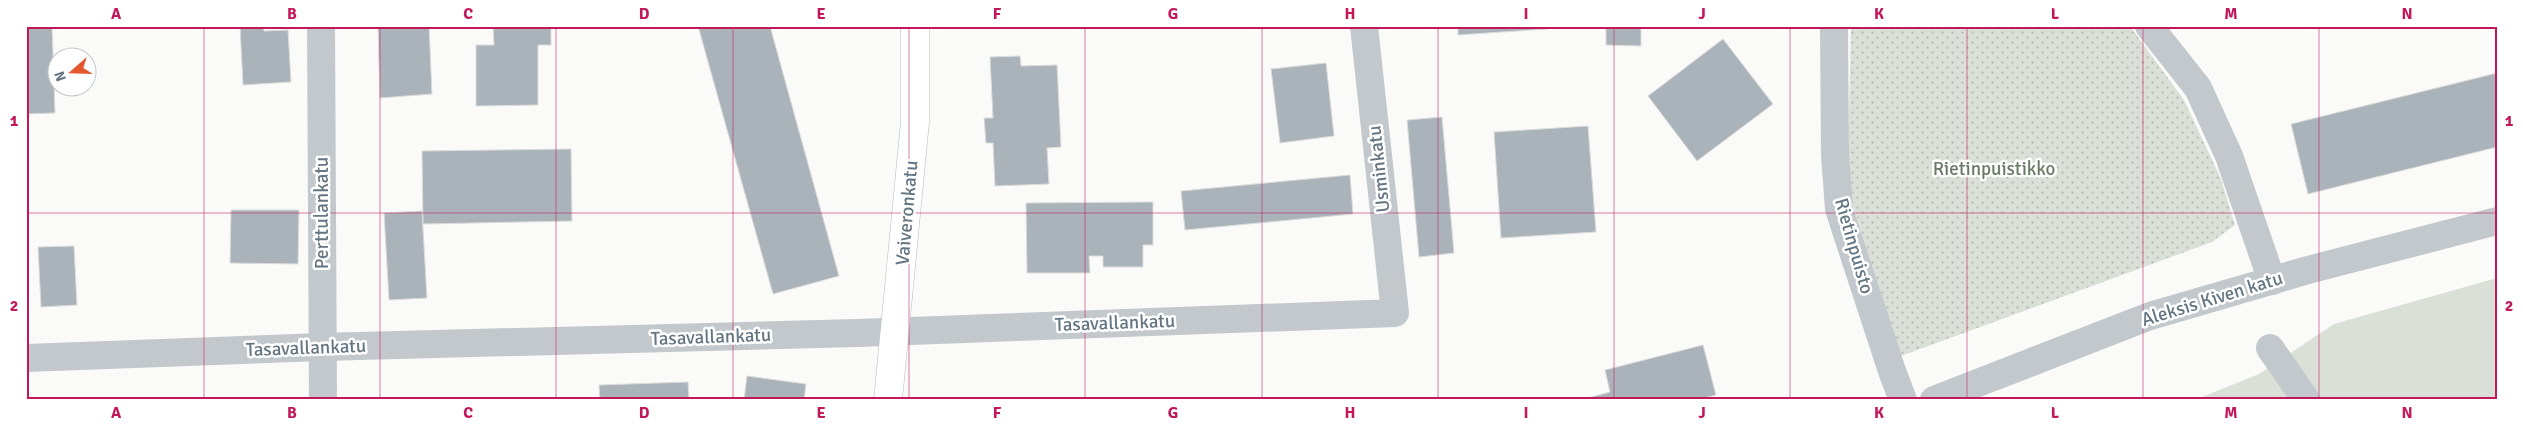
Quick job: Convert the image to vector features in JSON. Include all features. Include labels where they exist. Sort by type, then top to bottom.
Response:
[{"type":"main road","name":"Vaiveronkatu","points":[[888,400],[916,122],[915,26]]},
{"type":"street","name":"Perttulankatu","points":[[321,26],[323,400]]},
{"type":"street","name":"Usminkatu","points":[[1364,26],[1395,313]]},
{"type":"street","name":"Rietinpuisto","points":[[1834,26],[1835,154],[1839,209],[1903,400]]},
{"type":"street","points":[[2149,26],[2198,88],[2229,156],[2272,281]]},
{"type":"street","name":"Aleksis Kiven katu","points":[[1934,400],[2150,316],[2497,220]]},
{"type":"street","name":"Tasavallankatu","points":[[26,358],[322,347],[895,332],[1395,313]]},
{"type":"street","points":[[2270,348],[2306,400]]},
{"type":"green space","name":"Rietinpuistikko","points":[[1851,26],[2130,26],[2184,100],[2221,179],[2235,225],[2212,242],[1901,356],[1852,202],[1848,159]]},
{"type":"green space","points":[[2497,278],[2497,400],[2195,400],[2259,374],[2334,324]]},
{"type":"building","points":[[26,26],[52,26],[53,48],[48,48],[48,98],[54,98],[55,113],[26,114]]},
{"type":"building","points":[[240,26],[263,26],[264,31],[288,30],[291,82],[243,85]]},
{"type":"building","points":[[378,26],[429,26],[432,94],[380,98]]},
{"type":"building","points":[[493,26],[551,26],[551,45],[538,45],[538,105],[476,106],[476,45],[494,45]]},
{"type":"building","points":[[698,26],[770,26],[839,276],[773,294]]},
{"type":"building","points":[[1458,26],[1547,26],[1547,29],[1458,35]]},
{"type":"building","points":[[1606,26],[1641,26],[1641,46],[1606,45]]},
{"type":"building","points":[[1723,39],[1773,104],[1697,161],[1648,96]]},
{"type":"building","points":[[1020,56],[1021,66],[1057,65],[1061,147],[1047,148],[1049,184],[995,186],[993,143],[986,143],[984,118],[993,118],[990,57]]},
{"type":"building","points":[[1326,63],[1334,136],[1280,143],[1271,69]]},
{"type":"building","points":[[2497,73],[2497,147],[2308,194],[2291,124]]},
{"type":"building","points":[[1442,117],[1454,253],[1419,257],[1407,120]]},
{"type":"building","points":[[1588,126],[1596,232],[1501,238],[1494,132]]},
{"type":"building","points":[[571,149],[572,221],[423,224],[422,151]]},
{"type":"building","points":[[1350,175],[1353,214],[1185,230],[1181,191]]},
{"type":"building","points":[[1153,202],[1153,245],[1143,245],[1143,267],[1103,267],[1103,256],[1089,256],[1090,273],[1027,273],[1026,203]]},
{"type":"building","points":[[231,210],[299,210],[298,264],[230,263]]},
{"type":"building","points":[[422,211],[427,298],[389,300],[384,213]]},
{"type":"building","points":[[74,246],[77,305],[41,307],[38,247]]},
{"type":"building","points":[[1703,345],[1716,395],[1696,400],[1580,400],[1610,392],[1605,370]]},
{"type":"building","points":[[747,376],[806,384],[804,400],[744,400]]},
{"type":"building","points":[[688,382],[689,400],[600,400],[599,385]]},
{"type":"building","points":[[376,398],[428,399],[428,400],[376,400]]}]
